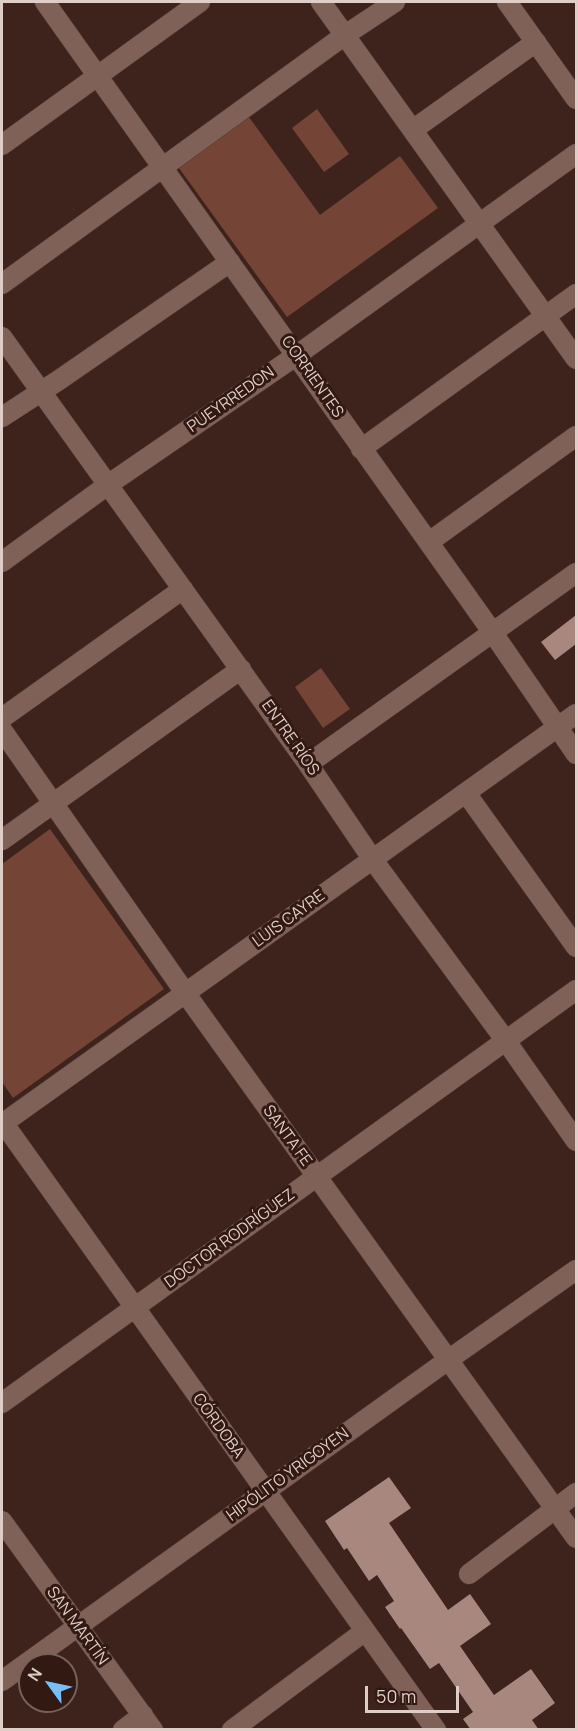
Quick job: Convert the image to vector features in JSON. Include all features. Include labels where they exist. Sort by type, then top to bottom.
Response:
[{"type":"street","name":"CORRIENTES","points":[[45,2],[297,355],[576,754]]},
{"type":"street","points":[[2,145],[200,2]]},
{"type":"street","points":[[321,2],[414,129],[576,359]]},
{"type":"street","points":[[2,284],[345,35],[395,2]]},
{"type":"street","points":[[507,2],[576,99]]},
{"type":"street","points":[[414,129],[536,42]]},
{"type":"street","name":"PUEYRREDON","points":[[2,562],[109,484],[297,355],[576,154]]},
{"type":"street","points":[[2,417],[230,262]]},
{"type":"street","points":[[362,449],[576,294]]},
{"type":"street","name":"ENTRE RÍOS","points":[[2,337],[241,669],[373,860],[506,1041],[576,1141]]},
{"type":"street","points":[[429,542],[576,436]]},
{"type":"street","points":[[308,764],[576,573]]},
{"type":"street","points":[[2,718],[183,589]]},
{"type":"street","points":[[2,840],[241,669]]},
{"type":"street","name":"LUIS CAYRE","points":[[2,1123],[576,714]]},
{"type":"street","name":"SANTA FE","points":[[2,730],[316,1177],[576,1538]]},
{"type":"street","points":[[466,793],[576,948]]},
{"type":"street","name":"DOCTOR RODRÍGUEZ","points":[[2,1403],[576,990]]},
{"type":"street","name":"CÓRDOBA","points":[[2,1123],[436,1730]]},
{"type":"street","name":"HIPÓLITO YRIGOYEN","points":[[2,1681],[576,1270]]},
{"type":"street","points":[[469,1574],[576,1493]]},
{"type":"street","name":"SAN MARTÍN","points":[[2,1521],[148,1722]]},
{"type":"street","points":[[232,1730],[365,1631]]},
{"type":"street","points":[[123,1730],[148,1722]]},
{"type":"shaded area","points":[[317,109],[349,154],[324,172],[292,128]]},
{"type":"shaded area","points":[[246,113],[320,215],[400,156],[438,208],[287,317],[176,164]]},
{"type":"shaded area","points":[[321,668],[350,709],[323,728],[295,687]]},
{"type":"shaded area","points":[[50,829],[164,989],[13,1098],[2,1082],[2,864]]},
{"type":"building","points":[[576,615],[576,644],[555,660],[541,642]]},
{"type":"building","points":[[389,1477],[411,1508],[389,1523],[448,1610],[470,1594],[491,1624],[460,1646],[494,1695],[531,1669],[555,1703],[532,1720],[539,1730],[471,1730],[463,1719],[473,1712],[439,1663],[430,1669],[385,1607],[394,1601],[377,1575],[369,1581],[347,1548],[344,1550],[325,1521]]}]
